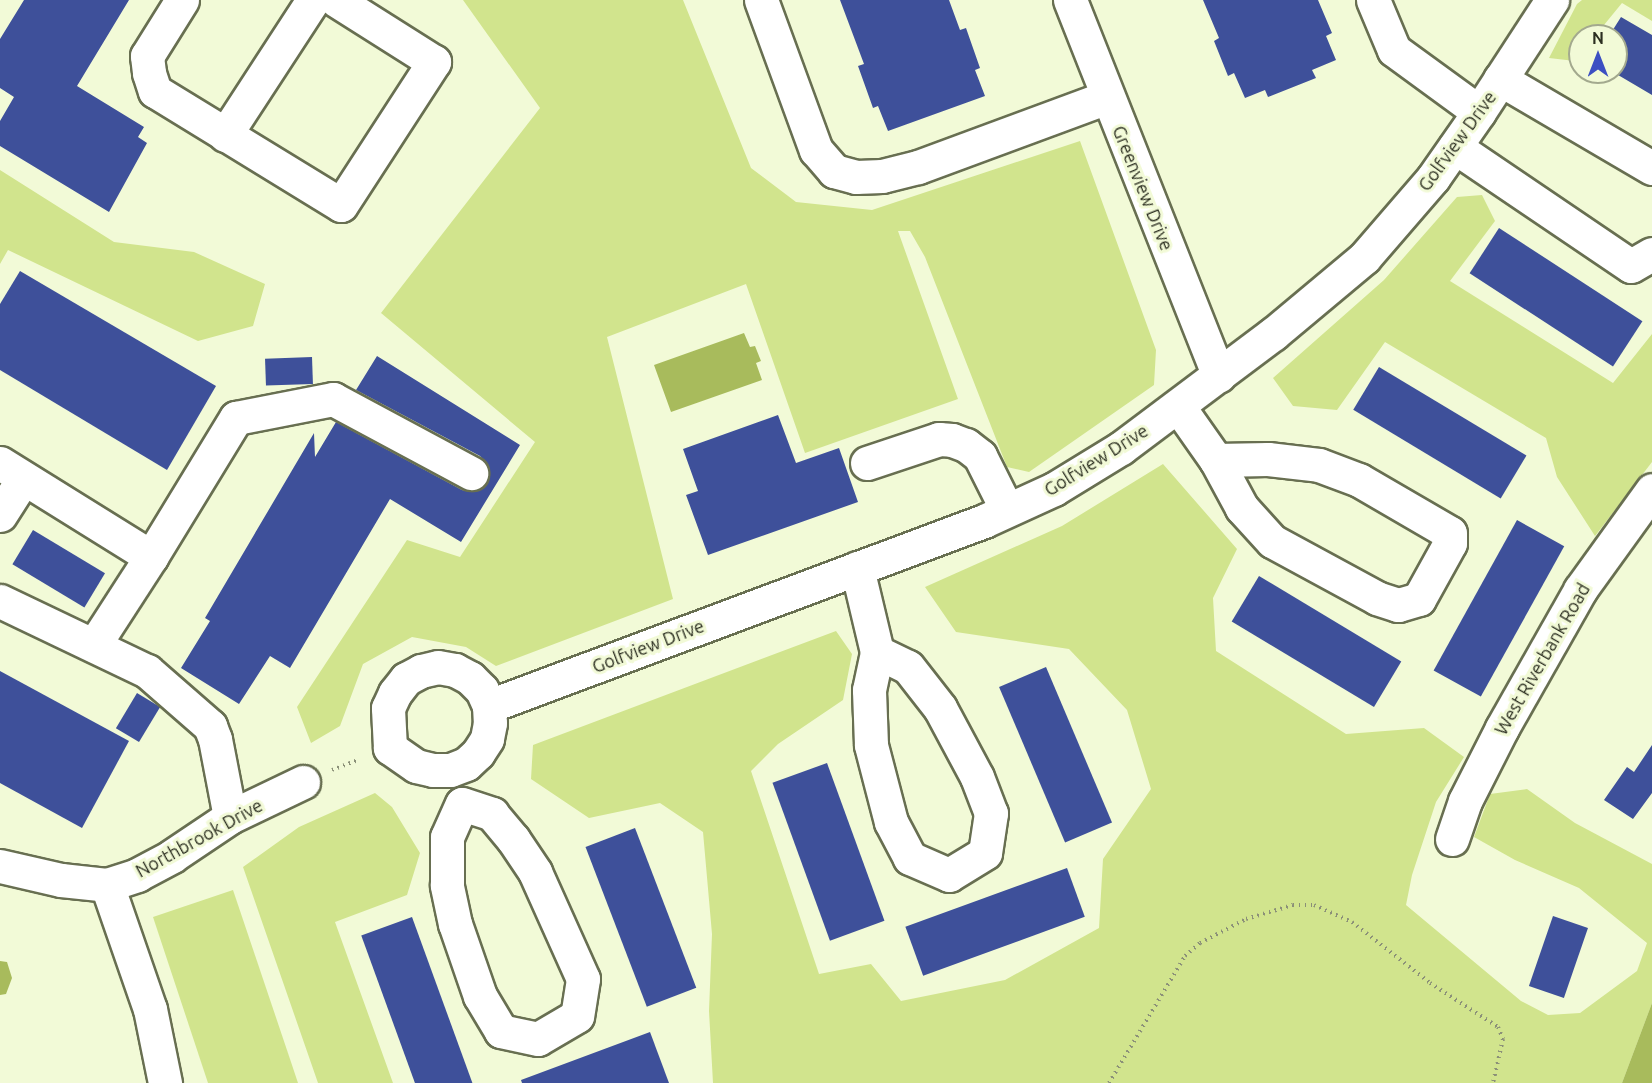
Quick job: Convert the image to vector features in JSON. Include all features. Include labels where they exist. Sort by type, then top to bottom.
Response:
[{"type":"street","points":[[182,0],[147,56],[149,73],[155,91],[341,206],[434,62],[336,0]]},
{"type":"street","points":[[225,135],[313,0]]},
{"type":"street","points":[[761,0],[816,150],[834,171],[856,177],[882,176],[918,167],[1107,98]]},
{"type":"street","name":"Greenview Drive","points":[[1070,0],[1219,376]]},
{"type":"street","points":[[1373,0],[1394,50],[1479,112]]},
{"type":"street","name":"Golfview Drive","points":[[489,706],[1007,510],[1054,489],[1121,448],[1219,376],[1364,258],[1432,178],[1455,147],[1552,0]]},
{"type":"street","points":[[1500,79],[1652,168]]},
{"type":"street","points":[[1455,147],[1631,266],[1652,254]]},
{"type":"street","points":[[94,645],[236,418],[333,399],[471,473]]},
{"type":"street","points":[[1178,406],[1216,460],[1242,508],[1272,541],[1377,598],[1398,605],[1419,599],[1450,543],[1450,533],[1394,499],[1359,480],[1319,465],[1268,459],[1216,460]]},
{"type":"street","points":[[867,463],[939,439],[959,443],[980,456],[1007,510]]},
{"type":"street","points":[[0,515],[11,471],[151,557]]},
{"type":"street","name":"West Riverbank Road","points":[[1452,839],[1465,801],[1502,728],[1575,599],[1652,490]]},
{"type":"street","points":[[857,568],[877,652],[869,690],[871,745],[891,822],[910,858],[949,874],[985,853],[991,813],[977,777],[940,708],[908,667],[877,652]]},
{"type":"street","points":[[0,601],[147,671],[210,726],[215,739],[230,817]]},
{"type":"street","points":[[438,668],[454,670],[470,678],[482,690],[489,706],[489,731],[478,753],[466,764],[450,770],[432,770],[416,766],[390,748],[388,708],[394,693],[406,679],[421,671],[438,668]]},
{"type":"street","points":[[450,770],[462,804],[447,837],[447,885],[455,924],[480,996],[501,1031],[538,1039],[578,1016],[583,979],[535,872],[513,839],[492,814],[462,804]]},
{"type":"street","name":"Northbrook Drive","points":[[0,866],[61,880],[107,885],[137,874],[172,856],[230,817],[303,782]]},
{"type":"street","points":[[107,885],[150,1009],[165,1083]]},
{"type":"path","points":[[303,782],[390,748]]},
{"type":"path","points":[[1109,1083],[1185,956],[1200,943],[1246,918],[1293,905],[1314,905],[1352,922],[1430,982],[1498,1027],[1503,1039],[1493,1083]]},
{"type":"shaded area","points":[[463,0],[683,0],[751,168],[796,202],[872,210],[1080,141],[1156,350],[1154,385],[1029,472],[1007,467],[925,257],[910,231],[898,231],[958,399],[805,453],[746,284],[607,337],[673,599],[496,666],[466,647],[412,637],[363,664],[340,726],[311,743],[297,707],[407,540],[460,557],[535,442],[381,313],[540,108]]},
{"type":"shaded area","points":[[1582,0],[1652,0],[1652,21],[1622,3],[1605,24],[1568,24],[1568,60],[1549,58],[1577,4]]},
{"type":"shaded area","points":[[0,170],[114,242],[194,252],[265,284],[253,326],[198,341],[8,250],[0,264]]},
{"type":"shaded area","points":[[1482,195],[1495,221],[1450,281],[1613,383],[1652,334],[1652,462],[1595,536],[1557,477],[1546,438],[1385,342],[1337,410],[1293,406],[1273,378],[1384,280],[1457,197]]},
{"type":"shaded area","points":[[744,333],[750,347],[755,346],[761,361],[756,363],[762,380],[671,412],[654,365]]},
{"type":"shaded area","points":[[1163,464],[1237,549],[1213,598],[1216,651],[1346,734],[1424,728],[1464,757],[1436,802],[1412,875],[1406,905],[1521,1001],[1548,1015],[1580,1013],[1637,971],[1647,943],[1579,888],[1515,860],[1474,837],[1490,794],[1527,789],[1575,823],[1652,864],[1652,1003],[1622,1083],[713,1083],[709,1011],[712,934],[703,832],[660,803],[589,818],[531,779],[533,745],[836,631],[852,654],[843,700],[778,744],[751,771],[819,974],[871,964],[901,1001],[1005,980],[1099,928],[1103,859],[1151,789],[1127,710],[1069,649],[956,632],[925,587],[1062,526]]},
{"type":"shaded area","points":[[375,793],[392,807],[420,853],[407,895],[335,922],[393,1083],[318,1083],[243,867],[299,827]]},
{"type":"shaded area","points":[[233,890],[298,1083],[208,1083],[153,917]]},
{"type":"shaded area","points":[[0,961],[7,962],[12,978],[6,994],[0,995]]},
{"type":"shaded area","points":[[1652,1003],[1652,1083],[1622,1083]]},
{"type":"building","points":[[24,0],[129,0],[77,86],[144,127],[138,137],[147,143],[109,212],[0,146],[0,121],[14,97],[0,88],[0,39]]},
{"type":"building","points":[[840,0],[949,0],[960,30],[966,28],[980,68],[975,70],[985,96],[888,131],[878,106],[873,108],[858,66],[864,64]]},
{"type":"building","points":[[1203,0],[1318,0],[1332,33],[1326,36],[1336,60],[1312,70],[1316,78],[1268,97],[1265,90],[1245,98],[1234,73],[1228,76],[1214,41],[1219,38]]},
{"type":"building","points":[[1621,17],[1652,35],[1652,95],[1628,81],[1628,24],[1617,24]]},
{"type":"building","points":[[1499,228],[1642,321],[1613,366],[1470,273]]},
{"type":"building","points":[[20,271],[216,386],[167,470],[0,370],[0,304]]},
{"type":"building","points":[[377,356],[520,445],[461,542],[390,499],[290,668],[270,656],[239,704],[181,668],[210,621],[205,618],[314,433],[315,457],[336,422],[462,490],[471,492],[480,489],[488,481],[490,472],[480,456],[356,390]]},
{"type":"building","points":[[312,357],[313,384],[266,386],[265,359]]},
{"type":"building","points":[[1379,367],[1526,456],[1501,498],[1353,410]]},
{"type":"building","points":[[778,415],[796,463],[839,448],[858,502],[708,555],[686,495],[698,491],[683,449]]},
{"type":"building","points":[[1517,520],[1564,546],[1481,697],[1434,670]]},
{"type":"building","points":[[33,530],[105,573],[84,608],[12,564]]},
{"type":"building","points":[[1259,576],[1401,661],[1374,707],[1232,621]]},
{"type":"building","points":[[1046,667],[1112,823],[1065,842],[999,687]]},
{"type":"building","points":[[0,671],[129,741],[82,828],[0,783]]},
{"type":"building","points":[[137,693],[160,707],[139,742],[116,728]]},
{"type":"building","points":[[1652,745],[1652,793],[1633,819],[1604,800],[1627,767],[1634,772]]},
{"type":"building","points":[[827,763],[884,921],[830,941],[772,783]]},
{"type":"building","points":[[635,828],[696,988],[647,1007],[586,847]]},
{"type":"building","points":[[1067,868],[1085,917],[923,976],[905,927]]},
{"type":"building","points":[[1553,916],[1588,928],[1564,998],[1529,986]]},
{"type":"building","points":[[412,917],[472,1083],[415,1083],[361,935]]},
{"type":"building","points":[[650,1032],[669,1083],[522,1083],[521,1080]]}]
